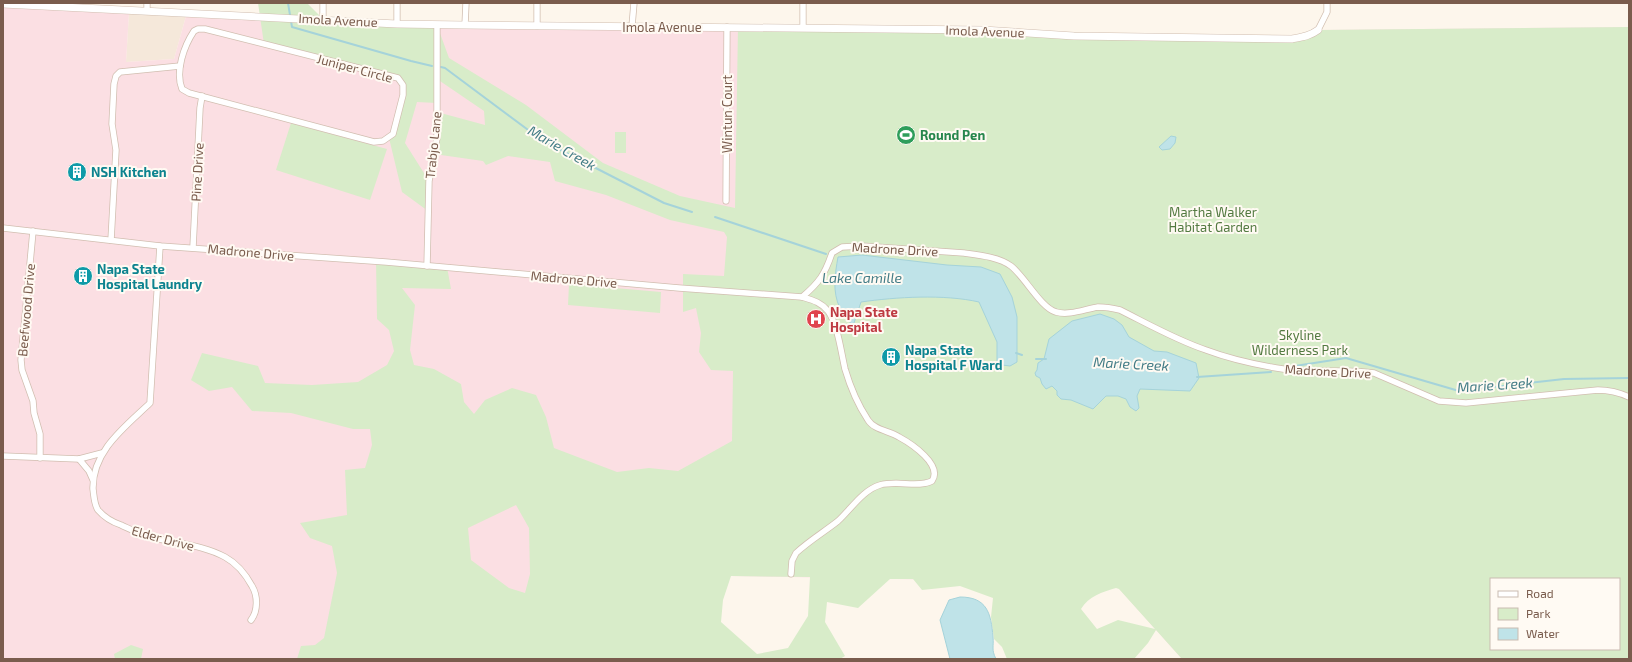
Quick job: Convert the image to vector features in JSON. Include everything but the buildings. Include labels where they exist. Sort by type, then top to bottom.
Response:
[{"type":"street","points":[[323,3],[323,19]]},
{"type":"street","points":[[397,3],[397,24]]},
{"type":"street","points":[[465,25],[466,3]]},
{"type":"street","points":[[537,3],[537,26]]},
{"type":"street","points":[[632,26],[634,3]]},
{"type":"street","points":[[803,3],[803,28]]},
{"type":"street","points":[[1318,30],[1327,12],[1327,3]]},
{"type":"street","name":"Imola Avenue","points":[[3,4],[147,7],[281,17],[437,25],[983,30],[1074,36],[1292,39],[1312,34],[1318,30]]},
{"type":"street","name":"Trabjo Lane","points":[[427,266],[429,180],[436,138],[437,25]]},
{"type":"street","name":"Wintun Court","points":[[726,201],[727,27]]},
{"type":"street","name":"Juniper Circle","points":[[205,29],[398,78],[403,85],[402,95],[393,134],[383,141],[374,142],[189,93],[182,89],[179,76],[180,66],[194,31],[205,29]]},
{"type":"street","points":[[111,240],[116,150],[112,124],[114,84],[116,76],[120,72],[180,66]]},
{"type":"street","name":"Pine Drive","points":[[193,247],[200,108],[202,96]]},
{"type":"street","name":"Madrone Drive","points":[[3,228],[160,246],[193,247],[802,297],[820,281],[832,253],[842,247],[862,246],[979,254],[1002,261],[1011,266],[1047,308],[1056,312],[1064,314],[1099,307],[1109,307],[1120,310],[1204,350],[1226,357],[1282,369],[1299,371],[1363,371],[1374,373],[1439,401],[1452,403],[1466,403],[1598,390],[1610,390],[1629,397]]},
{"type":"street","name":"Beefwood Drive","points":[[33,231],[21,360],[22,370],[33,400],[34,412],[40,434],[40,458]]},
{"type":"street","name":"Elder Drive","points":[[160,246],[150,403],[116,435],[102,453],[93,480],[96,504],[98,509],[110,520],[132,531],[153,538],[184,543],[208,550],[232,562],[244,574],[255,591],[256,610],[250,620]]},
{"type":"street","points":[[791,574],[792,561],[796,553],[838,520],[871,489],[880,485],[894,483],[926,484],[932,481],[935,474],[934,466],[914,447],[898,436],[880,429],[868,421],[859,404],[846,371],[835,328],[829,312],[818,302],[802,297]]},
{"type":"street","points":[[3,456],[79,459],[102,453]]},
{"type":"street","points":[[79,459],[89,471],[93,480]]},
{"type":"shaded area","name":"Napa State Hospital","points":[[3,4],[129,13],[126,62],[174,59],[186,16],[397,24],[1015,31],[1292,39],[1318,30],[1629,27],[1629,659],[1182,659],[1114,583],[731,576],[419,659],[3,659]]},
{"type":"shaded area","points":[[129,13],[186,16],[174,59],[126,62]]},
{"type":"green space","name":"Skyline Wilderness Park","points":[[258,3],[307,3],[323,19],[437,25],[449,58],[526,105],[603,163],[680,196],[735,208],[738,27],[1015,31],[1292,39],[1318,30],[1629,27],[1629,659],[1182,659],[1156,630],[1148,643],[1134,659],[1007,659],[1002,647],[994,639],[991,617],[993,598],[960,586],[922,590],[913,579],[890,579],[858,608],[827,602],[825,622],[845,656],[840,659],[297,659],[301,646],[315,645],[324,638],[337,573],[332,546],[310,538],[300,523],[347,515],[345,470],[365,468],[372,445],[370,429],[353,429],[291,413],[252,411],[232,387],[209,391],[191,380],[202,353],[258,366],[265,383],[312,385],[358,382],[387,365],[394,351],[389,330],[377,319],[376,261],[447,267],[451,289],[402,288],[415,305],[410,350],[414,365],[434,369],[461,384],[464,402],[474,414],[485,400],[512,388],[536,395],[546,417],[554,448],[617,472],[649,468],[678,471],[732,441],[733,371],[711,370],[699,352],[701,333],[696,308],[683,312],[683,274],[724,276],[727,237],[724,232],[670,220],[606,195],[555,181],[550,162],[508,156],[486,165],[483,161],[434,154],[437,112],[485,125],[484,111],[437,79],[437,103],[417,102],[405,143],[429,181],[428,211],[402,192],[389,138],[393,133],[403,85],[398,79],[264,44]],"holes":[[[516,505],[529,528],[530,574],[525,593],[509,588],[471,560],[468,528]],[[731,576],[810,577],[808,616],[788,648],[757,654],[721,622],[723,600]],[[1116,588],[1119,589],[1155,629],[1118,620],[1097,629],[1081,609],[1092,598]]]},
{"type":"green space","points":[[291,123],[387,149],[370,200],[276,170]]},
{"type":"green space","points":[[615,132],[626,132],[626,153],[615,153]]},
{"type":"green space","points":[[569,284],[661,292],[660,313],[568,305]]},
{"type":"green space","points":[[131,645],[143,649],[141,659],[115,659],[114,654]]},
{"type":"water","points":[[1171,136],[1176,137],[1175,143],[1170,149],[1162,150],[1159,147]]},
{"type":"water","name":"Lake Camille","points":[[862,255],[947,265],[981,267],[1000,274],[1012,297],[1017,317],[1017,362],[1010,366],[1002,365],[997,361],[997,342],[979,302],[965,299],[920,297],[861,302],[853,326],[837,302],[835,289],[836,270],[838,257]]},
{"type":"water","points":[[1100,314],[1114,319],[1122,325],[1129,337],[1154,351],[1167,352],[1196,363],[1199,378],[1190,391],[1140,389],[1137,396],[1139,408],[1136,411],[1130,407],[1126,399],[1118,396],[1106,396],[1093,409],[1071,400],[1061,399],[1057,395],[1057,391],[1052,386],[1046,389],[1040,378],[1036,376],[1035,373],[1038,363],[1044,359],[1049,339],[1072,321]]},
{"type":"water","points":[[960,597],[976,600],[982,603],[986,608],[991,621],[993,650],[996,659],[950,659],[940,620],[949,600]]},
{"type":"waterway","name":"Marie Creek","points":[[288,3],[292,27],[432,66]]},
{"type":"waterway","name":"Marie Creek","points":[[441,67],[445,68],[543,141],[664,203],[692,212]]},
{"type":"waterway","name":"Marie Creek","points":[[715,217],[826,254]]},
{"type":"waterway","name":"Marie Creek","points":[[1016,353],[1022,355]]},
{"type":"waterway","name":"Marie Creek","points":[[1295,366],[1346,358],[1459,391],[1564,379],[1629,378]]},
{"type":"waterway","name":"Marie Creek","points":[[1036,359],[1046,359]]},
{"type":"waterway","name":"Marie Creek","points":[[1197,377],[1271,372]]},
{"type":"place","name":"Round Pen","points":[[906,135]]},
{"type":"place","name":"NSH Kitchen","points":[[77,172]]},
{"type":"place","name":"Napa State Hospital Laundry","points":[[83,276]]},
{"type":"place","name":"Napa State Hospital","points":[[816,319]]},
{"type":"place","name":"Napa State Hospital F Ward","points":[[891,357]]},
{"type":"park label","name":"Martha Walker Habitat Garden","points":[[1213,220]]}]
